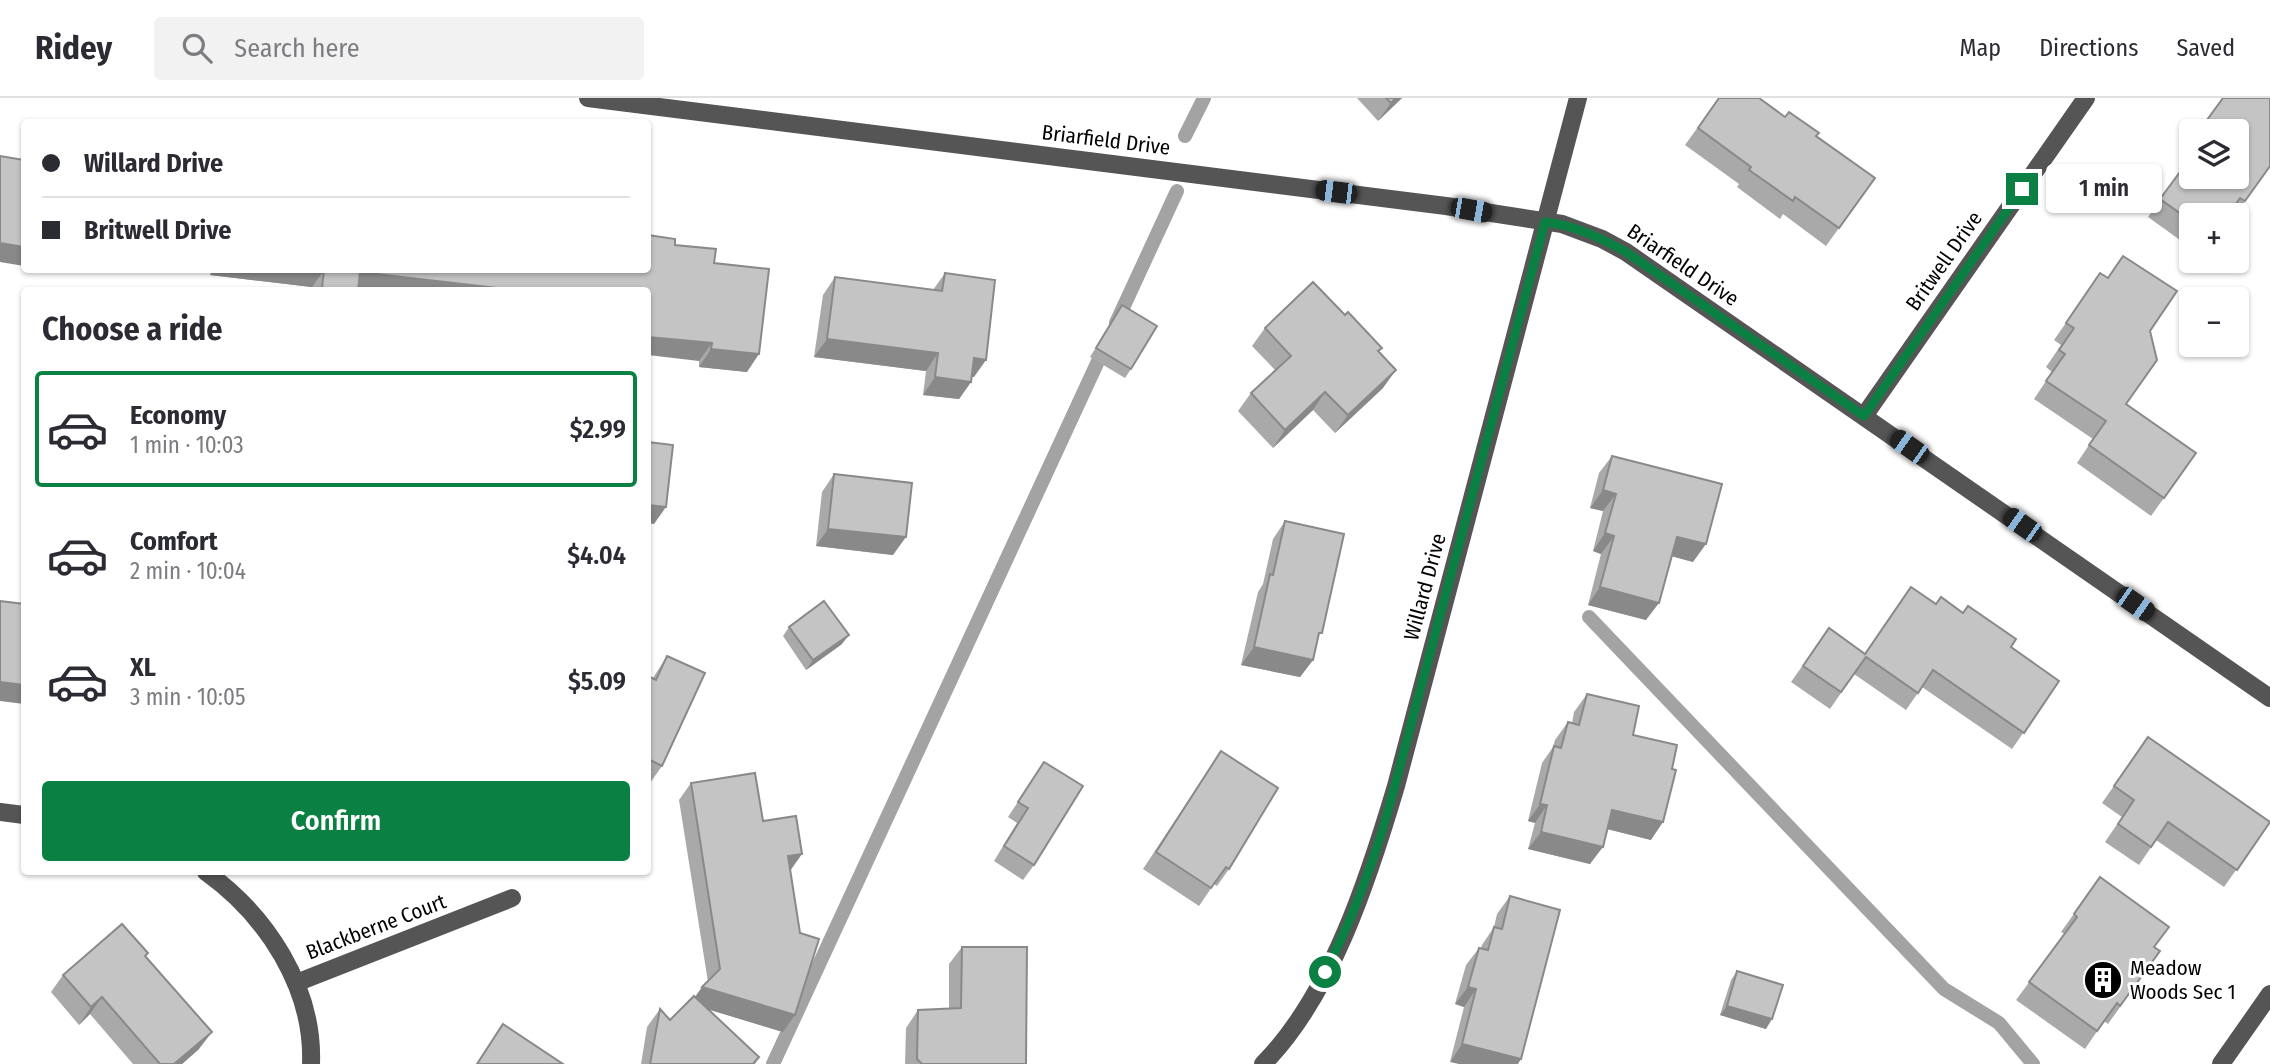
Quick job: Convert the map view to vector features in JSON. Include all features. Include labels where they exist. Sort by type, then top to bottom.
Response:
[{"type":"street","name":"Briarfield Drive","points":[[588,98],[1446,206],[1562,224],[1602,239],[1626,252],[2270,698]]},
{"type":"street","points":[[733,116],[735,98]]},
{"type":"street","name":"Willard Drive","points":[[1263,1064],[1279,1048],[1314,993],[1346,930],[1374,860],[1577,98]]},
{"type":"street","name":"Britwell Drive","points":[[1864,416],[2086,98]]},
{"type":"street","points":[[0,812],[21,815]]},
{"type":"street","points":[[210,875],[232,890],[273,939],[296,983],[307,1017],[312,1049],[311,1064]]},
{"type":"street","name":"Blackberne Court","points":[[296,983],[512,898]]},
{"type":"street","points":[[2221,1064],[2270,994]]},
{"type":"building","points":[[1719,98],[1759,98],[1785,117],[1789,112],[1819,133],[1816,136],[1875,178],[1839,228],[1795,197],[1793,201],[1749,170],[1751,167],[1698,128]]},
{"type":"building","points":[[2223,98],[2270,98],[2270,166],[2245,201],[2240,198],[2236,203],[2179,203],[2179,212],[2160,199],[2179,173],[2179,189],[2249,189],[2249,119],[2208,119]]},
{"type":"building","points":[[0,156],[21,160],[21,246],[0,243]]},
{"type":"building","points":[[651,235],[675,239],[675,245],[716,249],[714,263],[769,269],[759,354],[711,349],[712,343],[651,337],[651,287],[489,287],[369,273],[651,273]]},
{"type":"building","points":[[2123,256],[2177,291],[2150,331],[2157,360],[2126,404],[2196,453],[2164,498],[2089,445],[2106,421],[2046,381],[2065,354],[2059,350],[2074,328],[2066,323],[2100,273],[2108,278]]},
{"type":"building","points":[[324,273],[360,273],[358,287],[322,287]]},
{"type":"building","points":[[945,273],[995,280],[986,360],[974,358],[971,382],[935,377],[938,353],[827,339],[835,277],[942,291]]},
{"type":"building","points":[[1313,282],[1345,315],[1348,312],[1382,348],[1378,351],[1396,370],[1348,415],[1325,392],[1285,430],[1251,393],[1291,356],[1265,328]]},
{"type":"building","points":[[1122,305],[1157,326],[1131,369],[1096,348]]},
{"type":"building","points":[[651,442],[673,445],[666,507],[651,505]]},
{"type":"building","points":[[1612,456],[1722,484],[1706,544],[1677,537],[1659,603],[1600,587],[1614,536],[1605,533],[1616,494],[1603,490]]},
{"type":"building","points":[[834,474],[912,483],[906,537],[828,529]]},
{"type":"building","points":[[1285,521],[1344,534],[1322,633],[1319,633],[1313,660],[1254,647]]},
{"type":"building","points":[[1911,587],[1936,604],[1941,597],[1963,613],[1968,606],[2016,639],[2011,647],[2059,681],[2024,733],[1933,670],[1918,693],[1866,657],[1841,692],[1803,666],[1829,628],[1865,654]]},
{"type":"building","points":[[0,601],[21,604],[21,685],[0,682]]},
{"type":"building","points":[[824,601],[849,635],[813,660],[789,627]]},
{"type":"building","points":[[667,656],[705,673],[662,766],[651,760],[651,678],[656,680]]},
{"type":"building","points":[[1587,694],[1639,706],[1633,735],[1677,745],[1672,769],[1676,770],[1663,822],[1612,810],[1603,847],[1541,832],[1547,805],[1540,804],[1554,746],[1561,748],[1568,722],[1579,725]]},
{"type":"building","points":[[2148,737],[2270,822],[2237,870],[2168,822],[2151,847],[2118,824],[2134,800],[2114,786]]},
{"type":"building","points":[[1221,751],[1278,788],[1229,869],[1226,867],[1211,888],[1156,852]]},
{"type":"building","points":[[1044,762],[1083,786],[1034,865],[1004,846],[1028,808],[1018,802]]},
{"type":"building","points":[[755,773],[763,821],[796,816],[802,854],[788,856],[800,933],[819,939],[795,1015],[702,987],[720,969],[691,783]]},
{"type":"building","name":"Meadow Woods Sec 1","points":[[2100,877],[2169,927],[2154,947],[2160,951],[2120,1006],[2117,1003],[2097,1031],[2029,982],[2077,917],[2074,914]]},
{"type":"building","points":[[1510,896],[1560,910],[1521,1059],[1462,1044],[1476,989],[1468,987],[1479,948],[1488,950],[1494,927],[1502,929]]},
{"type":"building","points":[[122,924],[148,953],[145,956],[212,1032],[174,1064],[160,1064],[102,997],[91,1007],[63,975]]},
{"type":"building","points":[[962,947],[1027,947],[1026,1064],[922,1064],[917,1059],[918,1010],[961,1008]]},
{"type":"building","points":[[1737,971],[1783,985],[1772,1019],[1727,1006]]},
{"type":"building","points":[[694,996],[759,1057],[753,1064],[650,1064],[660,1009],[670,1020]]},
{"type":"building","points":[[503,1024],[563,1064],[477,1064]]},
{"type":"waterway","points":[[1185,136],[1204,98]]},
{"type":"waterway","points":[[1116,323],[1177,191]]},
{"type":"waterway","points":[[773,1064],[1106,344]]},
{"type":"waterway","points":[[1589,617],[1944,989],[1999,1023],[2033,1064]]},
{"type":"place","name":"Meadow Woods Sec 1","points":[[2103,980]]},
{"type":"route","points":[[1325,972],[1346,930],[1374,860],[1403,760],[1545,222],[1562,224],[1602,239],[1626,252],[1864,416],[2022,189]]}]
